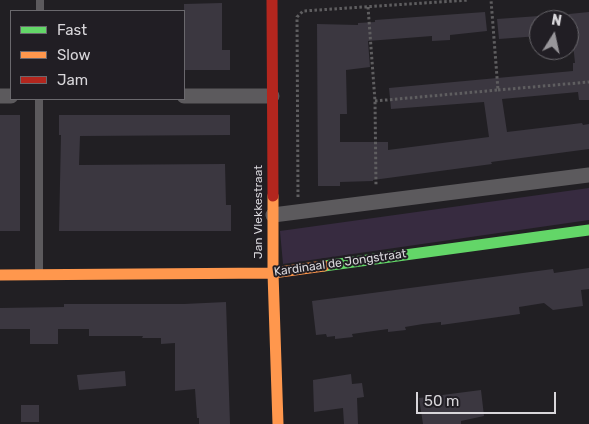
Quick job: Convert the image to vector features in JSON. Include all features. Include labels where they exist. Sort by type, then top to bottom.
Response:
[{"type":"street","name":"Jan Vlekkestraat","points":[[272,0],[273,273],[278,424]]},
{"type":"street","points":[[185,96],[272,96]]},
{"type":"street","points":[[273,215],[589,175]]},
{"type":"street","name":"Kardinaal de Jongstraat","points":[[0,275],[273,273],[589,230]]},
{"type":"lane","points":[[39,100],[39,275]]},
{"type":"path","points":[[298,205],[297,17],[303,11],[469,0]]},
{"type":"path","points":[[491,0],[498,90]]},
{"type":"path","points":[[368,7],[375,101],[376,195]]},
{"type":"path","points":[[375,101],[589,82]]},
{"type":"shaded area","points":[[589,188],[589,220],[283,264],[280,231]]},
{"type":"building","points":[[222,3],[222,50],[230,50],[230,70],[185,70],[184,4]]},
{"type":"building","points":[[485,12],[487,31],[450,35],[450,40],[432,41],[432,36],[368,41],[370,67],[346,70],[347,114],[340,114],[340,142],[388,142],[388,150],[489,137],[484,102],[391,109],[389,88],[573,71],[573,63],[575,63],[575,60],[579,60],[579,13],[589,12],[589,100],[579,100],[578,92],[502,99],[507,132],[582,123],[583,125],[589,124],[589,149],[491,162],[492,164],[373,181],[340,182],[340,186],[318,186],[317,24],[358,25],[358,23],[375,22],[375,20]]},
{"type":"building","points":[[529,17],[529,37],[499,39],[497,19]]},
{"type":"building","points":[[0,115],[20,115],[20,231],[0,231]]},
{"type":"building","points":[[59,115],[230,115],[230,135],[80,136],[79,165],[225,164],[226,205],[231,205],[231,231],[59,231],[61,135],[59,135]]},
{"type":"building","points":[[589,268],[589,289],[581,290],[583,306],[553,310],[544,303],[519,307],[520,314],[441,325],[441,322],[423,324],[405,327],[406,330],[388,332],[388,329],[352,334],[353,337],[335,339],[335,336],[327,337],[326,334],[316,335],[312,301],[553,269],[554,273]]},
{"type":"building","points":[[226,302],[230,424],[199,424],[195,389],[175,391],[175,343],[161,344],[161,338],[142,338],[143,336],[89,336],[89,329],[58,329],[58,344],[30,344],[30,329],[0,329],[0,308],[64,307],[64,304]]},
{"type":"building","points":[[125,371],[126,386],[79,390],[77,375]]},
{"type":"building","points":[[351,374],[352,384],[362,383],[364,397],[357,398],[358,424],[344,424],[343,408],[314,412],[313,380]]},
{"type":"building","points":[[481,390],[484,416],[461,421],[461,424],[423,424],[419,398]]},
{"type":"building","points":[[21,405],[39,405],[39,422],[21,422]]},
{"type":"traffic: fast","points":[[324,266],[589,230]]},
{"type":"traffic: slow","points":[[273,196],[273,273],[278,424]]},
{"type":"traffic: slow","points":[[0,275],[273,273],[324,266]]},
{"type":"traffic: jam","points":[[272,0],[273,196]]}]
